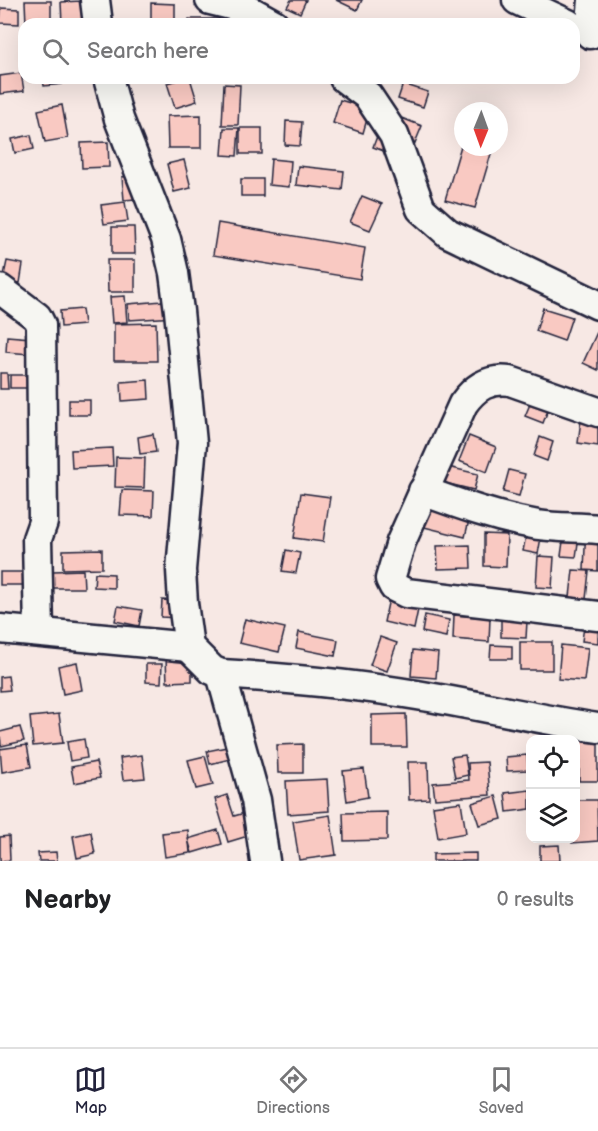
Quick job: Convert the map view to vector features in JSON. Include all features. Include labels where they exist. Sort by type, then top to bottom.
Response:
[{"type":"street","points":[[95,0],[97,18]]},
{"type":"street","points":[[210,0],[247,9],[263,18]]},
{"type":"street","points":[[517,0],[555,18]]},
{"type":"street","points":[[583,31],[593,0]]},
{"type":"street","points":[[110,84],[119,119],[166,238],[179,311],[192,443],[181,570],[189,647],[212,670],[221,674],[361,686],[598,728]]},
{"type":"street","points":[[352,84],[368,96],[394,135],[421,209],[448,232],[598,305]]},
{"type":"street","points":[[0,289],[37,317],[41,325],[43,522],[37,539],[39,633]]},
{"type":"street","points":[[598,412],[510,381],[498,379],[472,392],[463,404],[423,490],[401,542],[390,576],[392,584],[399,591],[423,596],[598,616]]},
{"type":"street","points":[[423,490],[503,518],[540,525],[598,529]]},
{"type":"street","points":[[0,629],[189,647]]},
{"type":"street","points":[[221,674],[256,800],[265,861]]},
{"type":"building","points":[[291,0],[306,0],[300,13],[287,7]]},
{"type":"building","points":[[336,0],[362,0],[357,10]]},
{"type":"building","points":[[25,1],[51,1],[51,18],[26,18]]},
{"type":"building","points":[[81,1],[82,18],[62,18],[61,2]]},
{"type":"building","points":[[151,3],[175,4],[175,18],[151,18]]},
{"type":"building","points":[[1,8],[19,9],[18,24],[0,23]]},
{"type":"building","points":[[18,73],[18,84],[23,84],[24,91],[0,94],[0,76]]},
{"type":"building","points":[[167,84],[192,84],[197,101],[175,108]]},
{"type":"building","points":[[224,84],[240,85],[238,125],[222,125]]},
{"type":"building","points":[[403,84],[428,92],[423,107],[398,99]]},
{"type":"building","points":[[340,100],[370,109],[363,133],[333,123]]},
{"type":"building","points":[[62,105],[68,138],[45,142],[38,110]]},
{"type":"building","points":[[386,112],[422,126],[408,160],[373,147]]},
{"type":"building","points":[[201,115],[201,148],[168,148],[167,116]]},
{"type":"building","points":[[286,121],[302,122],[300,146],[285,145]]},
{"type":"building","points":[[224,128],[239,128],[237,156],[222,155]]},
{"type":"building","points":[[240,128],[262,128],[262,154],[240,154]]},
{"type":"building","points":[[31,135],[34,149],[15,153],[12,139]]},
{"type":"building","points":[[108,142],[109,167],[82,168],[81,143]]},
{"type":"building","points":[[458,156],[490,156],[475,208],[445,200]]},
{"type":"building","points":[[271,159],[291,161],[289,187],[269,185]]},
{"type":"building","points":[[184,160],[191,188],[174,192],[167,164]]},
{"type":"building","points":[[298,166],[344,171],[342,190],[296,185]]},
{"type":"building","points":[[145,174],[147,198],[124,200],[122,177]]},
{"type":"building","points":[[241,179],[263,179],[263,196],[241,196]]},
{"type":"building","points":[[362,196],[382,204],[370,230],[350,222]]},
{"type":"building","points":[[125,202],[128,221],[104,224],[101,205]]},
{"type":"building","points":[[218,223],[365,248],[360,279],[213,255]]},
{"type":"building","points":[[112,227],[134,227],[135,254],[112,254]]},
{"type":"building","points":[[107,260],[135,260],[135,292],[108,292]]},
{"type":"building","points":[[7,261],[23,264],[20,283],[3,280]]},
{"type":"building","points":[[125,296],[127,322],[112,323],[110,297]]},
{"type":"building","points":[[174,300],[175,317],[129,320],[128,304]]},
{"type":"building","points":[[543,308],[572,317],[564,341],[536,331]]},
{"type":"building","points":[[82,309],[84,325],[61,327],[60,311]]},
{"type":"building","points":[[156,323],[157,361],[114,361],[114,324]]},
{"type":"building","points":[[598,330],[598,370],[583,363]]},
{"type":"building","points":[[7,336],[43,339],[42,355],[6,352]]},
{"type":"building","points":[[0,373],[7,373],[8,389],[0,389]]},
{"type":"building","points":[[10,375],[33,375],[33,388],[10,388]]},
{"type":"building","points":[[148,380],[149,399],[122,401],[121,382]]},
{"type":"building","points":[[538,385],[555,392],[543,423],[525,416]]},
{"type":"building","points":[[69,400],[90,400],[90,415],[69,415]]},
{"type":"building","points":[[582,412],[598,414],[598,446],[578,443]]},
{"type":"building","points":[[153,434],[156,452],[140,454],[138,437]]},
{"type":"building","points":[[469,436],[496,447],[487,472],[459,461]]},
{"type":"building","points":[[540,437],[553,442],[547,461],[534,456]]},
{"type":"building","points":[[112,448],[113,466],[72,468],[71,450]]},
{"type":"building","points":[[116,457],[145,458],[144,488],[115,487]]},
{"type":"building","points":[[448,467],[478,474],[474,490],[445,483]]},
{"type":"building","points":[[509,470],[525,474],[519,496],[503,492]]},
{"type":"building","points":[[122,490],[154,491],[153,516],[120,515]]},
{"type":"building","points":[[301,493],[330,497],[323,542],[294,538]]},
{"type":"building","points":[[433,493],[473,503],[465,537],[424,527]]},
{"type":"building","points":[[586,525],[598,526],[598,571],[584,570]]},
{"type":"building","points":[[527,530],[542,532],[538,554],[523,551]]},
{"type":"building","points":[[484,534],[507,535],[506,567],[484,566]]},
{"type":"building","points":[[564,534],[579,536],[576,557],[561,556]]},
{"type":"building","points":[[470,545],[471,568],[438,569],[437,546]]},
{"type":"building","points":[[102,549],[102,568],[63,569],[63,550]]},
{"type":"building","points":[[286,550],[300,553],[296,573],[282,571]]},
{"type":"building","points":[[538,556],[554,557],[552,588],[536,587]]},
{"type":"building","points":[[83,570],[84,588],[53,588],[53,571]]},
{"type":"building","points":[[573,570],[589,571],[586,599],[570,597]]},
{"type":"building","points":[[0,572],[42,572],[42,585],[0,585]]},
{"type":"building","points":[[95,573],[114,574],[114,588],[94,587]]},
{"type":"building","points":[[391,589],[421,595],[414,629],[384,622]]},
{"type":"building","points":[[162,600],[179,601],[178,618],[161,617]]},
{"type":"building","points":[[118,606],[142,610],[139,626],[115,621]]},
{"type":"building","points":[[586,611],[598,613],[598,643],[582,641]]},
{"type":"building","points":[[425,615],[449,620],[446,637],[422,632]]},
{"type":"building","points":[[454,615],[490,618],[489,642],[453,639]]},
{"type":"building","points":[[245,619],[285,628],[279,652],[239,643]]},
{"type":"building","points":[[501,620],[527,621],[526,638],[501,637]]},
{"type":"building","points":[[299,632],[338,640],[335,656],[296,648]]},
{"type":"building","points":[[380,637],[397,643],[387,671],[370,665]]},
{"type":"building","points":[[520,642],[552,642],[552,670],[520,670]]},
{"type":"building","points":[[491,645],[512,646],[512,659],[490,659]]},
{"type":"building","points":[[561,645],[588,648],[584,681],[558,679]]},
{"type":"building","points":[[413,650],[438,653],[436,678],[411,676]]},
{"type":"building","points":[[166,658],[192,658],[192,681],[167,682]]},
{"type":"building","points":[[77,662],[82,690],[63,694],[58,666]]},
{"type":"building","points":[[146,664],[162,664],[161,683],[146,682]]},
{"type":"building","points":[[8,676],[10,690],[0,691],[0,677]]},
{"type":"building","points":[[59,714],[63,743],[33,746],[30,717]]},
{"type":"building","points":[[406,714],[407,747],[372,747],[372,715]]},
{"type":"building","points":[[20,727],[24,741],[1,746],[0,732]]},
{"type":"building","points":[[580,736],[598,737],[598,781],[580,781]]},
{"type":"building","points":[[84,739],[87,758],[70,761],[67,742]]},
{"type":"building","points":[[303,744],[303,773],[278,773],[277,745]]},
{"type":"building","points":[[27,745],[31,767],[2,772],[0,749]]},
{"type":"building","points":[[227,747],[230,759],[210,764],[207,751]]},
{"type":"building","points":[[142,755],[145,778],[123,780],[120,758]]},
{"type":"building","points":[[465,755],[468,775],[455,778],[451,757]]},
{"type":"building","points":[[526,755],[526,770],[507,771],[506,757]]},
{"type":"building","points":[[205,756],[213,785],[196,789],[188,760]]},
{"type":"building","points":[[96,762],[100,778],[74,783],[71,767]]},
{"type":"building","points":[[408,762],[428,762],[429,799],[409,800]]},
{"type":"building","points":[[487,762],[490,795],[435,799],[433,783],[469,780],[468,763]]},
{"type":"building","points":[[364,769],[368,797],[347,801],[343,771]]},
{"type":"building","points":[[327,779],[329,811],[288,814],[286,781]]},
{"type":"building","points":[[526,790],[526,810],[507,812],[505,793]]},
{"type":"building","points":[[227,795],[234,816],[255,810],[261,832],[228,842],[215,799]]},
{"type":"building","points":[[496,796],[502,819],[479,825],[472,803]]},
{"type":"building","points":[[580,800],[597,800],[598,841],[580,842]]},
{"type":"building","points":[[461,802],[466,833],[438,838],[433,806]]},
{"type":"building","points":[[387,812],[387,840],[344,841],[343,813]]},
{"type":"building","points":[[330,815],[336,855],[299,860],[293,821]]},
{"type":"building","points":[[188,830],[190,853],[165,857],[162,833]]},
{"type":"building","points":[[218,830],[222,844],[192,853],[188,839]]},
{"type":"building","points":[[91,832],[95,854],[77,858],[73,836]]},
{"type":"building","points":[[9,836],[10,860],[0,861],[0,837]]},
{"type":"building","points":[[559,845],[560,861],[540,861],[540,846]]},
{"type":"building","points":[[56,852],[57,861],[39,861],[38,853]]},
{"type":"building","points":[[476,853],[476,861],[433,861],[433,854]]}]
